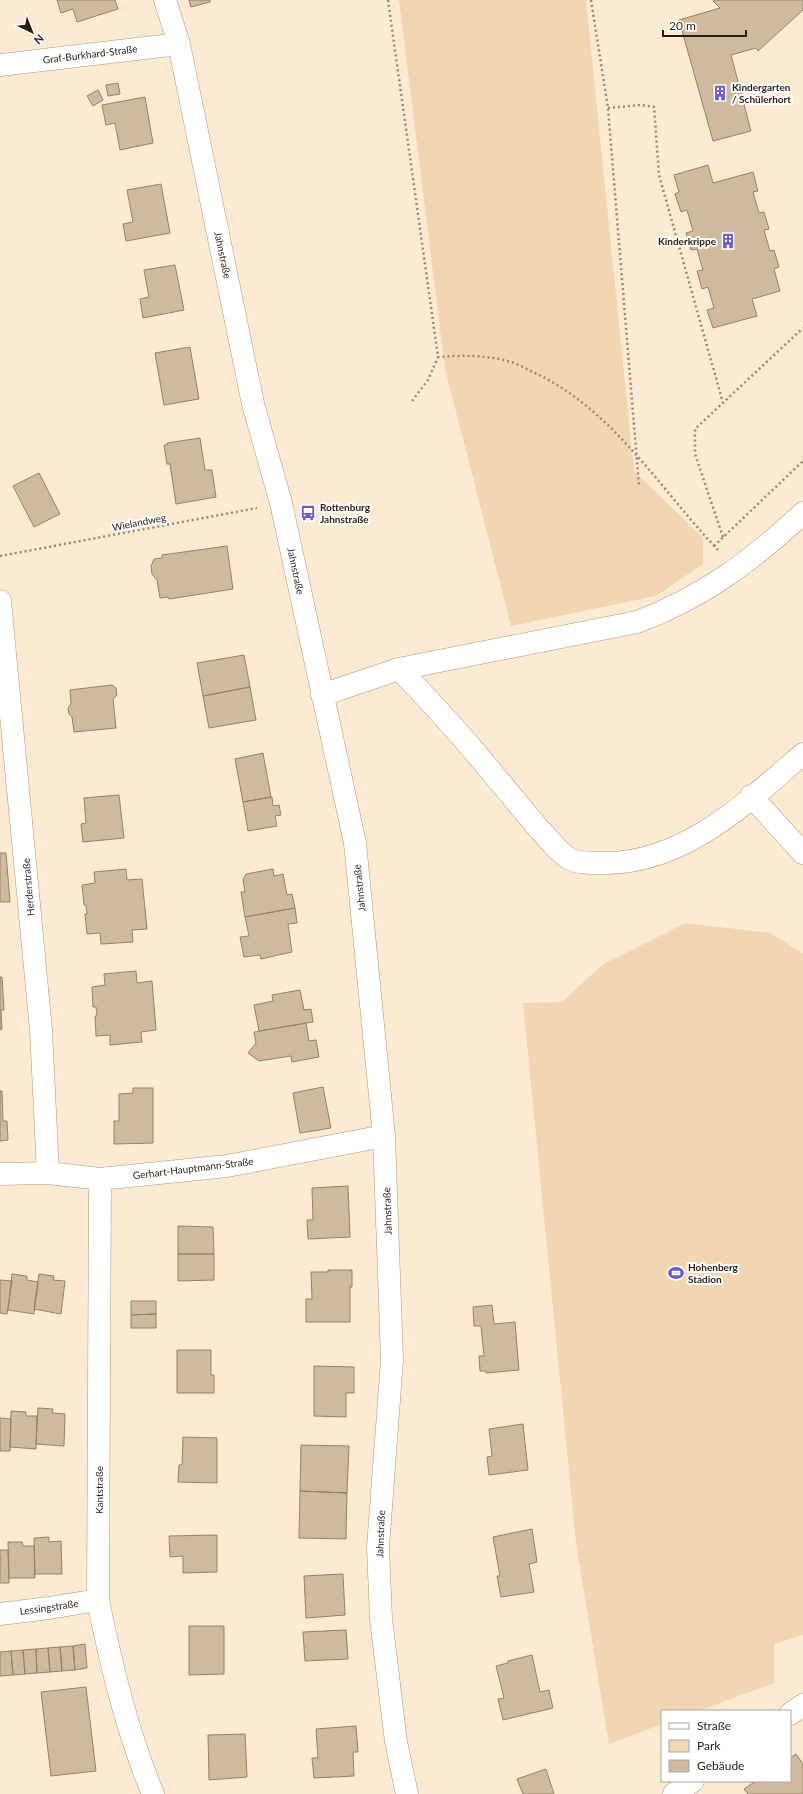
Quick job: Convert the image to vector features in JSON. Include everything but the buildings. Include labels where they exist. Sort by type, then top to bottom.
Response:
[{"type":"street","name":"Jahnstraße","points":[[165,0],[179,44],[253,404],[281,503],[355,843],[384,1136],[392,1360],[378,1547],[384,1642],[396,1742],[407,1794]]},
{"type":"street","name":"Graf-Burkhard-Straße","points":[[0,65],[179,44]]},
{"type":"street","points":[[322,695],[399,669],[637,622],[689,600],[719,582],[784,531],[803,513]]},
{"type":"street","name":"Herderstraße","points":[[0,601],[41,1030],[48,1173]]},
{"type":"street","points":[[399,669],[445,716],[554,846],[569,858],[594,864],[624,863],[656,855],[682,845],[716,824],[803,754]]},
{"type":"street","points":[[751,796],[803,854]]},
{"type":"street","name":"Gerhart-Hauptmann-Straße","points":[[0,1174],[48,1173],[100,1179],[227,1166],[384,1136]]},
{"type":"street","name":"Kantstraße","points":[[100,1179],[98,1600],[106,1640],[136,1755],[153,1794]]},
{"type":"street","name":"Lessingstraße","points":[[0,1614],[98,1600]]},
{"type":"street","points":[[674,1794],[692,1782]]},
{"type":"path","points":[[388,0],[438,357],[428,380],[412,401]]},
{"type":"path","points":[[591,0],[608,108],[639,486]]},
{"type":"path","points":[[608,108],[642,105],[654,106],[659,174],[723,403]]},
{"type":"path","points":[[723,537],[695,454],[695,429],[803,328]]},
{"type":"path","points":[[438,357],[465,355],[511,362],[554,382],[589,408],[636,455],[714,546],[737,569]]},
{"type":"path","points":[[714,546],[803,461]]},
{"type":"path","name":"Wielandweg","points":[[0,556],[281,503]]},
{"type":"green space","points":[[399,0],[586,0],[634,471],[703,538],[703,564],[656,596],[511,626],[445,369]]},
{"type":"green space","name":"Hohenberg Stadion","points":[[685,923],[770,933],[803,953],[803,1635],[774,1644],[774,1683],[701,1710],[661,1710],[661,1724],[609,1744],[576,1543],[523,1003],[562,1002],[602,965]]},
{"type":"place","name":"Kindergarten / Schülerhort","points":[[720,93]]},
{"type":"place","name":"Kinderkrippe","points":[[728,241]]},
{"type":"place","name":"Rottenburg Jahnstraße","points":[[308,513]]},
{"type":"place","name":"Hohenberg Stadion","points":[[676,1273]]}]
